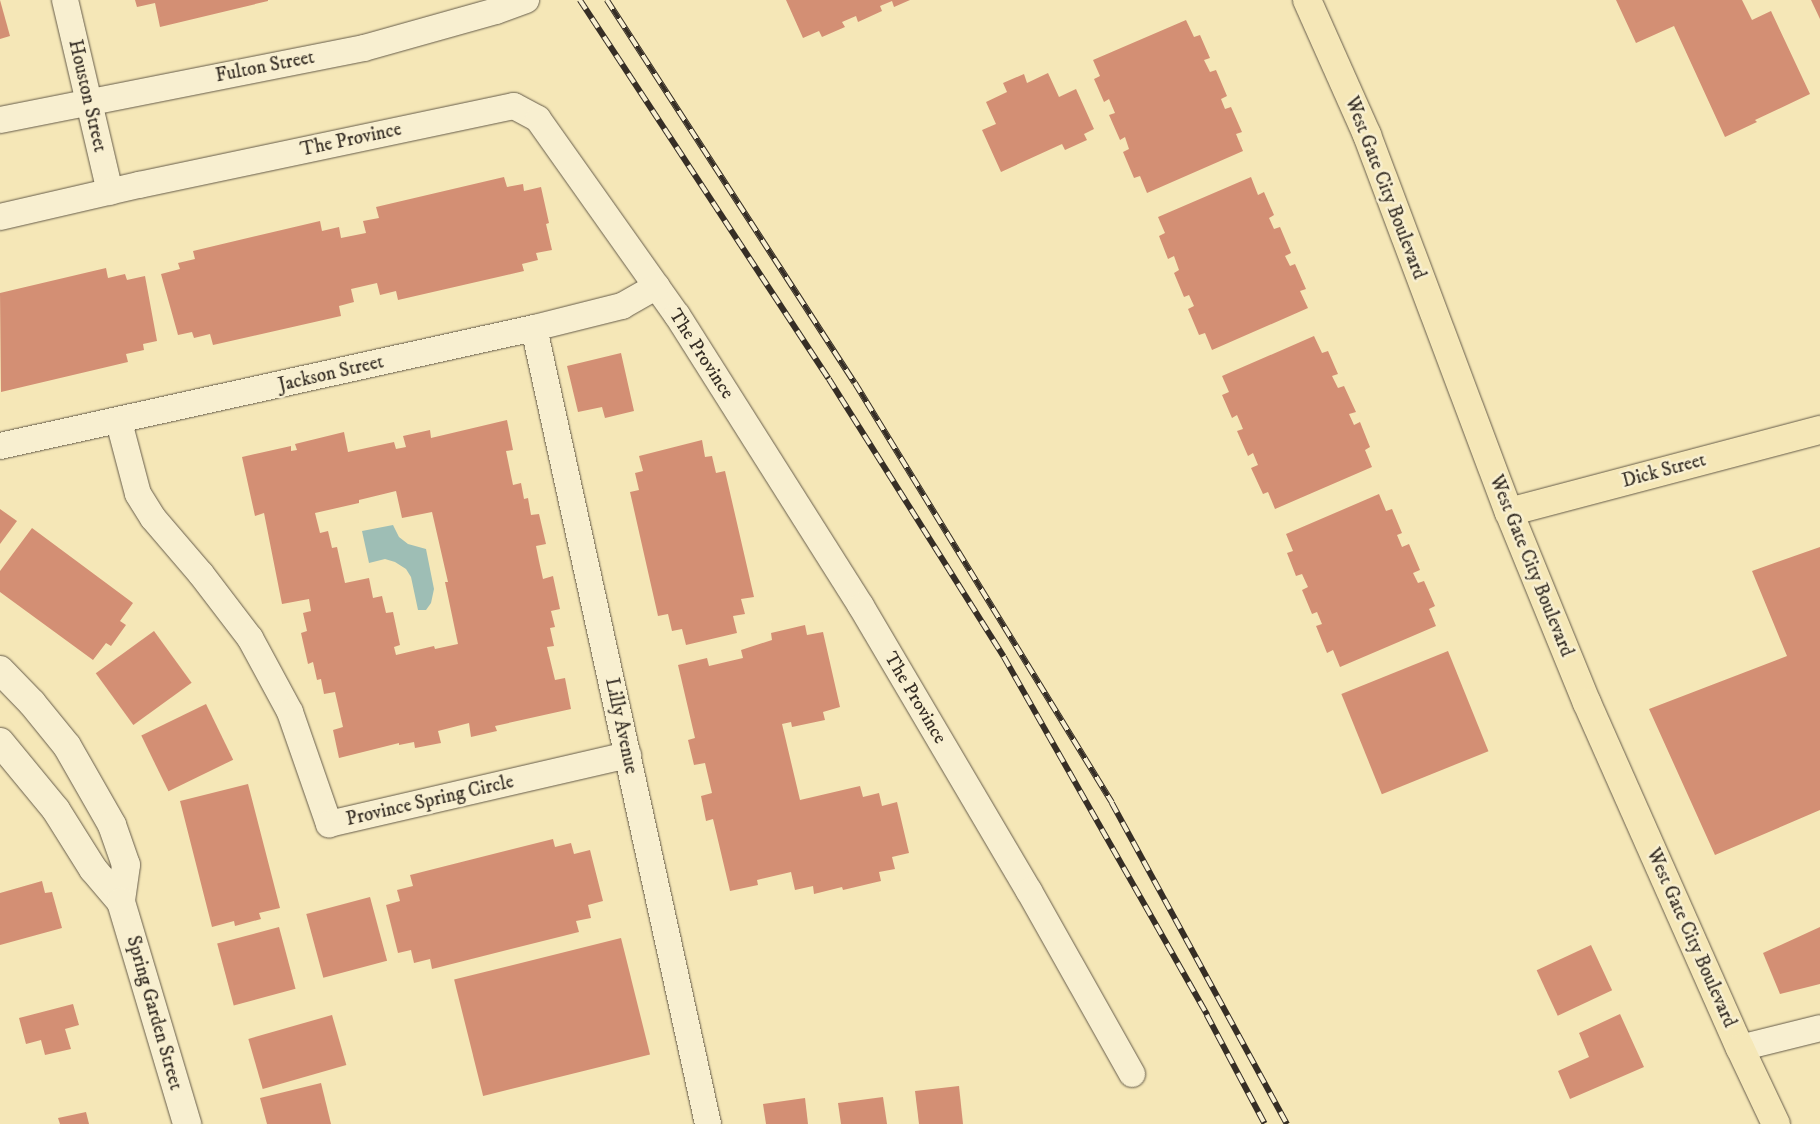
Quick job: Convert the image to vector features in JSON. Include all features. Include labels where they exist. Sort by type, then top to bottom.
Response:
[{"type":"main road","name":"West Gate City Boulevard","points":[[1307,0],[1367,135],[1509,512],[1591,712],[1740,1048],[1776,1124]]},
{"type":"main road","name":"Dick Street","points":[[1509,512],[1820,430]]},
{"type":"main road","name":"Spring Garden Street","points":[[0,670],[32,703],[67,746],[112,825],[126,865],[120,902]]},
{"type":"main road","name":"Spring Garden Street","points":[[0,742],[56,810],[94,869],[120,902],[134,942],[187,1124]]},
{"type":"street","name":"Houston Street","points":[[64,0],[110,192]]},
{"type":"street","name":"Fulton Street","points":[[0,120],[364,48],[496,11],[526,0]]},
{"type":"street","name":"The Province","points":[[0,218],[110,192],[514,106],[538,119],[657,286],[861,606],[1029,891],[1132,1074]]},
{"type":"street","name":"Jackson Street","points":[[0,446],[119,422],[534,328],[622,306],[657,286]]},
{"type":"street","name":"Lilly Avenue","points":[[534,328],[708,1124]]},
{"type":"street","name":"Province Spring Circle","points":[[119,422],[138,494],[153,518],[201,574],[250,638],[290,712],[329,824],[628,755]]},
{"type":"street","points":[[1740,1048],[1820,1028]]},
{"type":"water","points":[[393,525],[399,537],[408,544],[426,549],[434,589],[431,603],[426,610],[418,610],[411,577],[406,569],[395,562],[385,559],[369,563],[362,531]]},
{"type":"building","points":[[0,0],[10,36],[0,39]]},
{"type":"building","points":[[135,0],[268,1],[160,27],[155,3],[137,7]]},
{"type":"building","points":[[786,0],[910,0],[894,7],[892,1],[880,6],[882,11],[858,22],[856,16],[842,22],[845,27],[822,37],[819,31],[803,38]]},
{"type":"building","points":[[1616,0],[1742,0],[1752,20],[1771,11],[1810,94],[1755,120],[1757,122],[1725,137],[1674,26],[1636,43]]},
{"type":"building","points":[[1811,0],[1820,0],[1820,19]]},
{"type":"building","points":[[1186,20],[1194,37],[1200,35],[1210,58],[1204,60],[1210,72],[1216,70],[1227,96],[1221,99],[1225,109],[1231,107],[1242,132],[1236,134],[1243,151],[1147,193],[1140,176],[1134,178],[1123,152],[1129,149],[1125,137],[1120,140],[1109,115],[1115,113],[1109,99],[1104,102],[1094,79],[1100,76],[1093,60]]},
{"type":"building","points":[[1048,73],[1059,97],[1076,89],[1094,129],[1084,134],[1087,140],[1065,150],[1062,144],[1001,172],[982,130],[996,124],[986,102],[1007,92],[1003,83],[1024,74],[1027,83]]},
{"type":"building","points":[[504,177],[507,187],[523,184],[524,191],[541,187],[549,223],[546,224],[552,250],[536,253],[538,260],[522,264],[524,271],[398,300],[396,291],[380,295],[377,283],[351,289],[354,302],[339,306],[341,316],[213,345],[210,334],[194,338],[192,332],[178,335],[161,274],[180,269],[178,263],[195,259],[193,251],[320,221],[322,231],[339,227],[341,238],[366,233],[363,221],[379,218],[376,207]]},
{"type":"building","points":[[1251,177],[1258,195],[1264,192],[1274,215],[1269,218],[1274,229],[1280,227],[1291,253],[1285,256],[1290,266],[1295,264],[1306,289],[1300,291],[1308,308],[1212,350],[1205,333],[1199,335],[1188,309],[1194,306],[1189,295],[1184,297],[1174,273],[1179,270],[1174,256],[1168,259],[1159,236],[1165,233],[1158,217]]},
{"type":"building","points":[[106,268],[108,278],[125,274],[127,280],[145,276],[157,341],[143,344],[144,350],[126,354],[128,362],[1,392],[0,293]]},
{"type":"building","points":[[1314,336],[1322,353],[1328,351],[1338,374],[1332,376],[1338,388],[1344,386],[1356,412],[1349,414],[1354,425],[1360,422],[1370,447],[1365,450],[1372,467],[1275,509],[1268,492],[1263,494],[1251,468],[1258,465],[1253,453],[1248,456],[1237,431],[1243,429],[1237,415],[1232,418],[1222,395],[1229,392],[1222,376]]},
{"type":"building","points":[[621,353],[634,411],[605,418],[602,407],[578,412],[567,366]]},
{"type":"building","points":[[507,420],[513,450],[506,451],[513,485],[521,483],[524,499],[528,498],[531,515],[539,514],[546,544],[536,546],[539,561],[543,579],[553,576],[560,609],[551,611],[555,627],[550,628],[554,646],[547,647],[555,680],[565,678],[571,709],[495,726],[497,731],[471,737],[469,723],[438,731],[441,743],[415,748],[414,742],[399,745],[399,743],[339,758],[333,730],[343,727],[335,692],[324,694],[321,679],[317,680],[313,662],[308,664],[301,633],[307,631],[303,613],[311,611],[309,599],[282,604],[264,513],[255,516],[242,457],[291,446],[291,451],[297,450],[295,444],[344,432],[348,452],[394,442],[396,449],[406,447],[403,436],[430,430],[431,438]],"holes":[[[396,491],[402,518],[432,512],[448,582],[445,582],[458,644],[435,649],[434,646],[396,655],[394,647],[400,645],[393,612],[386,613],[382,596],[373,598],[369,578],[345,583],[337,547],[332,548],[328,531],[320,533],[315,513],[359,503],[359,500]]]},
{"type":"building","points":[[702,440],[705,457],[712,456],[716,473],[725,471],[754,597],[741,599],[745,614],[733,616],[737,633],[686,645],[682,629],[672,631],[668,614],[658,616],[630,492],[639,490],[635,473],[643,471],[639,456]]},
{"type":"building","points":[[1379,494],[1386,511],[1392,509],[1402,533],[1397,535],[1402,547],[1409,544],[1420,570],[1413,573],[1418,583],[1424,581],[1435,606],[1429,609],[1436,626],[1340,667],[1333,650],[1327,653],[1316,626],[1322,624],[1317,612],[1312,614],[1302,590],[1308,587],[1302,574],[1296,576],[1287,553],[1293,551],[1286,534]]},
{"type":"building","points":[[0,509],[17,521],[0,544]]},
{"type":"building","points":[[32,528],[133,603],[120,621],[126,625],[111,646],[106,643],[93,660],[0,592],[0,571]]},
{"type":"building","points":[[1820,547],[1820,810],[1715,855],[1649,709],[1787,656],[1752,571]]},
{"type":"building","points":[[805,625],[807,635],[823,632],[840,707],[823,712],[825,720],[792,727],[791,722],[782,724],[800,800],[860,786],[863,797],[879,793],[882,806],[897,802],[909,853],[892,857],[895,869],[879,872],[881,881],[843,890],[842,887],[814,894],[813,886],[795,890],[791,872],[757,880],[758,885],[730,891],[713,819],[706,821],[701,796],[712,793],[705,763],[694,765],[688,740],[695,738],[678,665],[707,658],[709,666],[743,658],[741,650],[772,640],[771,633]]},
{"type":"building","points":[[154,631],[192,683],[133,725],[96,673]]},
{"type":"building","points":[[1448,651],[1488,751],[1382,794],[1341,694]]},
{"type":"building","points":[[206,704],[233,760],[168,791],[141,736]]},
{"type":"building","points":[[248,784],[280,908],[259,913],[261,919],[235,926],[234,921],[212,927],[180,801]]},
{"type":"building","points":[[553,839],[555,847],[571,843],[574,854],[590,850],[603,901],[588,905],[591,918],[576,921],[579,932],[432,969],[430,959],[414,963],[411,950],[398,953],[386,905],[400,901],[397,890],[413,886],[410,875]]},
{"type":"building","points":[[42,881],[45,893],[52,892],[62,928],[0,945],[0,893]]},
{"type":"building","points":[[370,897],[387,961],[323,978],[306,914]]},
{"type":"building","points":[[279,927],[296,989],[234,1005],[217,944]]},
{"type":"building","points":[[1820,927],[1820,984],[1780,994],[1763,953]]},
{"type":"building","points":[[621,938],[650,1054],[483,1096],[454,980]]},
{"type":"building","points":[[1591,945],[1612,990],[1558,1016],[1537,970]]},
{"type":"building","points":[[73,1004],[79,1025],[65,1029],[71,1049],[45,1055],[41,1040],[26,1044],[19,1018]]},
{"type":"building","points":[[1620,1014],[1644,1067],[1570,1099],[1558,1071],[1589,1057],[1579,1033]]},
{"type":"building","points":[[332,1015],[346,1065],[263,1089],[248,1039]]},
{"type":"building","points":[[321,1083],[331,1124],[267,1124],[260,1098]]},
{"type":"building","points":[[959,1086],[963,1124],[919,1124],[915,1091]]},
{"type":"building","points":[[883,1097],[887,1124],[841,1124],[838,1103]]},
{"type":"building","points":[[805,1098],[808,1124],[766,1124],[763,1104]]},
{"type":"building","points":[[86,1112],[89,1124],[60,1124],[58,1118]]},
{"type":"railway","points":[[580,0],[829,379],[1004,657],[1207,1015],[1265,1124]]},
{"type":"railway","points":[[607,0],[855,383],[1112,803],[1287,1124]]}]
